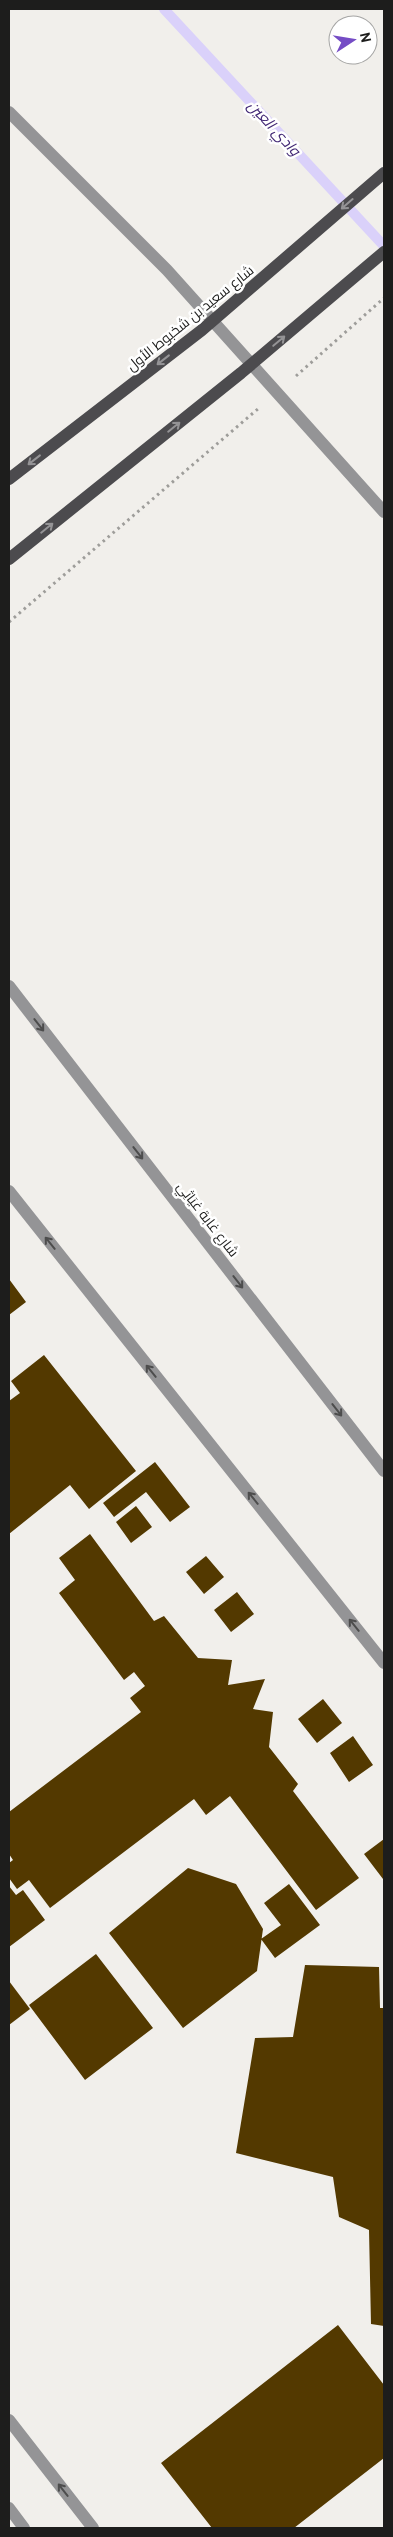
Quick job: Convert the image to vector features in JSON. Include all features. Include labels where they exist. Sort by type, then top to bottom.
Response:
[{"type":"main road","name":"شارع سعيد بن شخبوط الأول","points":[[9,479],[202,330],[384,173]]},
{"type":"main road","points":[[9,558],[241,372],[384,252]]},
{"type":"street","points":[[9,112],[168,270],[384,512]]},
{"type":"street","name":"شارع غابة غيَاثِي","points":[[9,986],[384,1471]]},
{"type":"street","points":[[9,1191],[384,1663]]},
{"type":"street","points":[[9,2420],[93,2528]]},
{"type":"street","points":[[9,2508],[24,2528]]},
{"type":"path","points":[[9,622],[384,298]]},
{"type":"building","points":[[9,1279],[26,1302],[9,1315]]},
{"type":"building","points":[[44,1355],[136,1471],[89,1509],[70,1485],[9,1534],[9,1401],[20,1393],[11,1381]]},
{"type":"building","points":[[155,1462],[190,1507],[170,1522],[146,1492],[114,1517],[103,1503]]},
{"type":"building","points":[[136,1506],[152,1527],[131,1543],[116,1522]]},
{"type":"building","points":[[90,1534],[154,1621],[164,1616],[198,1658],[232,1660],[228,1685],[265,1679],[253,1709],[273,1712],[269,1747],[298,1784],[293,1791],[359,1878],[316,1910],[230,1796],[206,1815],[194,1799],[50,1908],[29,1880],[17,1889],[9,1878],[9,1863],[13,1860],[9,1854],[9,1812],[141,1712],[130,1698],[145,1686],[134,1672],[124,1680],[59,1593],[75,1580],[59,1558]]},
{"type":"building","points":[[206,1556],[224,1577],[204,1594],[186,1572]]},
{"type":"building","points":[[237,1592],[254,1614],[231,1632],[214,1610]]},
{"type":"building","points":[[323,1699],[342,1723],[317,1743],[298,1719]]},
{"type":"building","points":[[353,1736],[373,1765],[349,1782],[330,1753]]},
{"type":"building","points":[[384,1839],[384,1878],[383,1879],[364,1854]]},
{"type":"building","points":[[188,1868],[236,1884],[263,1929],[257,1971],[183,2028],[109,1933]]},
{"type":"building","points":[[289,1884],[320,1925],[275,1958],[261,1939],[281,1925],[264,1903]]},
{"type":"building","points":[[9,1886],[16,1895],[23,1890],[45,1920],[9,1947]]},
{"type":"building","points":[[96,1954],[153,2028],[85,2080],[29,2005]]},
{"type":"building","points":[[305,1965],[379,1967],[380,2008],[384,2008],[384,2326],[371,2324],[369,2230],[339,2217],[333,2177],[236,2153],[255,2038],[293,2037]]},
{"type":"building","points":[[9,1981],[30,2009],[9,2025]]},
{"type":"building","points":[[338,2325],[384,2385],[384,2458],[294,2528],[212,2528],[161,2463]]},
{"type":"waterway","name":"وادي العين","points":[[164,9],[384,246]]}]
